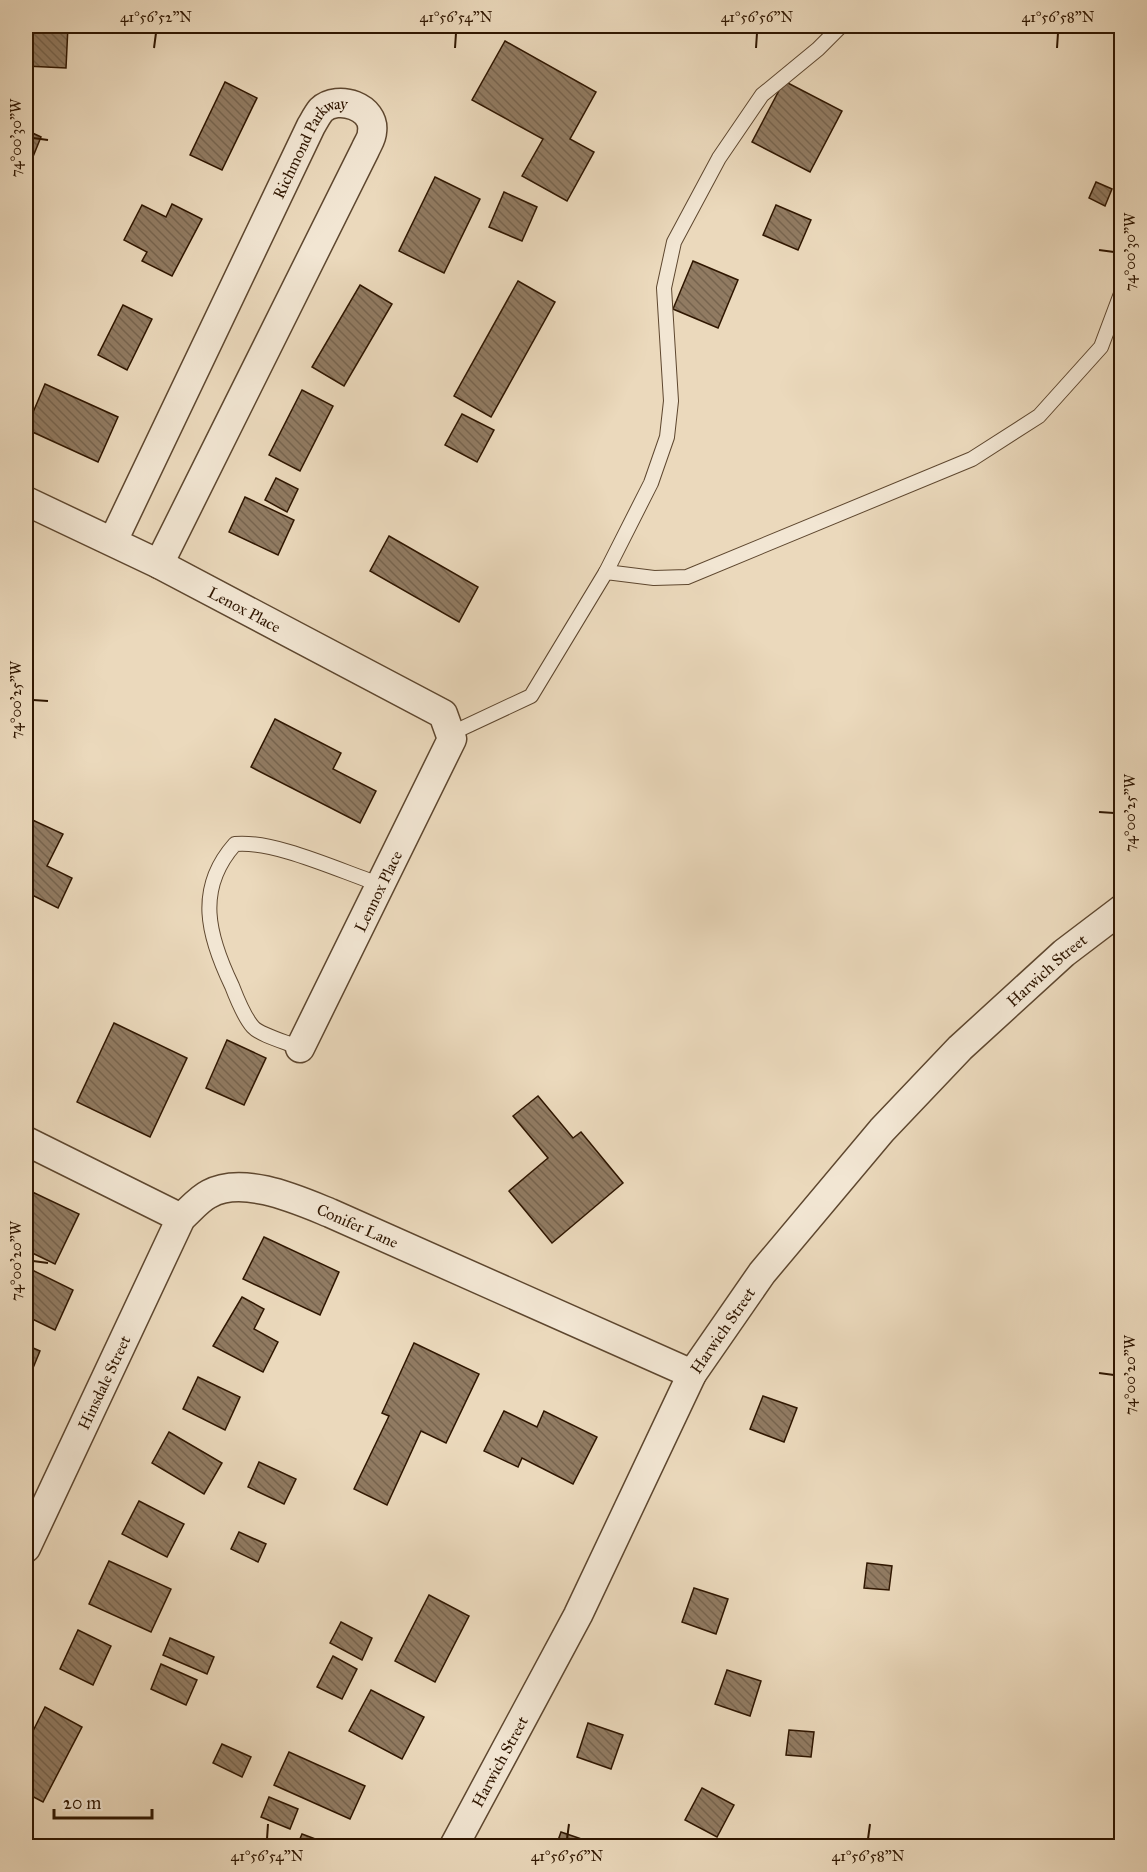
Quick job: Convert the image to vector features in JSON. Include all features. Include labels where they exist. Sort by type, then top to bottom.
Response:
[{"type":"street","name":"Richmond Parkway","points":[[113,541],[310,126],[322,110],[332,104],[358,106],[369,115],[373,132],[159,564]]},
{"type":"street","name":"Lenox Place","points":[[26,501],[159,564],[443,714],[452,733]]},
{"type":"street","name":"Lennox Place","points":[[300,1048],[382,885],[452,739],[452,733]]},
{"type":"street","name":"Harwich Street","points":[[454,1846],[578,1615],[692,1374],[762,1273],[882,1130],[960,1048],[1064,953],[1122,909]]},
{"type":"street","points":[[26,1142],[181,1218]]},
{"type":"street","name":"Conifer Lane","points":[[181,1218],[210,1193],[244,1187],[281,1193],[692,1374]]},
{"type":"street","name":"Hinsdale Street","points":[[26,1548],[181,1218]]},
{"type":"lane","points":[[452,733],[531,696],[606,572],[651,483],[667,437],[672,401],[664,288],[674,242],[719,158],[762,94],[818,49],[841,26]]},
{"type":"lane","points":[[606,572],[654,579],[687,577],[972,459],[1039,416],[1101,347],[1122,291]]},
{"type":"lane","points":[[300,1048],[254,1028],[236,995],[216,954],[209,919],[213,876],[223,858],[235,844],[248,843],[274,848],[382,885]]},
{"type":"building","points":[[26,26],[68,26],[66,68],[26,66]]},
{"type":"building","points":[[505,41],[596,92],[570,139],[594,152],[567,201],[522,176],[543,139],[472,100]]},
{"type":"building","points":[[784,81],[842,111],[810,172],[752,142]]},
{"type":"building","points":[[225,82],[257,98],[222,170],[190,155]]},
{"type":"building","points":[[26,130],[41,137],[26,174]]},
{"type":"building","points":[[435,177],[480,199],[444,273],[399,251]]},
{"type":"building","points":[[26,178],[33,181],[26,198]]},
{"type":"building","points":[[1096,182],[1112,189],[1105,206],[1089,198]]},
{"type":"building","points":[[504,192],[537,207],[522,241],[489,227]]},
{"type":"building","points":[[172,204],[202,219],[172,276],[142,261],[147,252],[124,240],[142,205],[166,217]]},
{"type":"building","points":[[776,205],[811,220],[798,250],[763,235]]},
{"type":"building","points":[[693,261],[738,280],[718,328],[673,309]]},
{"type":"building","points":[[518,281],[555,302],[491,417],[454,396]]},
{"type":"building","points":[[360,285],[392,304],[344,386],[312,367]]},
{"type":"building","points":[[123,305],[152,319],[127,370],[98,355]]},
{"type":"building","points":[[45,384],[118,417],[98,462],[26,429]]},
{"type":"building","points":[[302,390],[333,406],[300,471],[269,455]]},
{"type":"building","points":[[462,414],[494,430],[477,462],[445,445]]},
{"type":"building","points":[[276,478],[298,489],[287,512],[265,500]]},
{"type":"building","points":[[245,497],[294,520],[278,555],[229,532]]},
{"type":"building","points":[[389,536],[478,587],[459,622],[370,571]]},
{"type":"building","points":[[275,719],[341,753],[333,769],[376,791],[360,823],[251,767]]},
{"type":"building","points":[[26,817],[63,834],[47,866],[72,878],[58,908],[26,892]]},
{"type":"building","points":[[114,1023],[187,1058],[150,1137],[77,1102]]},
{"type":"building","points":[[227,1040],[266,1058],[244,1105],[206,1088]]},
{"type":"building","points":[[538,1096],[573,1138],[581,1132],[623,1183],[552,1243],[509,1191],[548,1158],[513,1116]]},
{"type":"building","points":[[26,1189],[79,1214],[55,1264],[26,1250]]},
{"type":"building","points":[[264,1237],[339,1272],[320,1315],[243,1279]]},
{"type":"building","points":[[26,1267],[73,1290],[55,1330],[26,1316]]},
{"type":"building","points":[[242,1297],[264,1309],[254,1329],[278,1342],[263,1372],[213,1346]]},
{"type":"building","points":[[414,1343],[479,1374],[446,1443],[421,1431],[387,1505],[354,1489],[389,1416],[382,1413]]},
{"type":"building","points":[[26,1345],[40,1351],[26,1385]]},
{"type":"building","points":[[198,1377],[240,1397],[225,1430],[183,1409]]},
{"type":"building","points":[[763,1396],[797,1408],[784,1442],[750,1429]]},
{"type":"building","points":[[504,1411],[537,1427],[544,1411],[597,1437],[573,1484],[522,1458],[518,1467],[484,1451]]},
{"type":"building","points":[[169,1432],[222,1463],[204,1494],[152,1463]]},
{"type":"building","points":[[259,1462],[296,1479],[284,1504],[248,1487]]},
{"type":"building","points":[[139,1501],[184,1524],[167,1557],[122,1534]]},
{"type":"building","points":[[239,1532],[266,1544],[258,1562],[231,1549]]},
{"type":"building","points":[[109,1561],[171,1589],[151,1632],[89,1604]]},
{"type":"building","points":[[867,1563],[892,1566],[889,1590],[864,1588]]},
{"type":"building","points":[[694,1588],[728,1599],[716,1634],[682,1622]]},
{"type":"building","points":[[429,1595],[469,1616],[435,1682],[395,1661]]},
{"type":"building","points":[[341,1622],[372,1638],[362,1660],[330,1643]]},
{"type":"building","points":[[78,1630],[111,1646],[93,1685],[60,1669]]},
{"type":"building","points":[[170,1638],[214,1657],[207,1674],[163,1655]]},
{"type":"building","points":[[333,1656],[357,1669],[342,1699],[317,1687]]},
{"type":"building","points":[[161,1664],[197,1680],[186,1705],[151,1689]]},
{"type":"building","points":[[727,1670],[761,1681],[750,1716],[715,1704]]},
{"type":"building","points":[[371,1690],[424,1717],[402,1759],[349,1731]]},
{"type":"building","points":[[45,1707],[82,1727],[43,1802],[26,1793],[26,1745]]},
{"type":"building","points":[[588,1723],[623,1735],[611,1769],[577,1757]]},
{"type":"building","points":[[789,1730],[814,1732],[811,1757],[786,1755]]},
{"type":"building","points":[[222,1744],[251,1757],[242,1777],[213,1763]]},
{"type":"building","points":[[289,1752],[365,1786],[350,1819],[274,1785]]},
{"type":"building","points":[[702,1788],[734,1805],[717,1837],[685,1820]]},
{"type":"building","points":[[269,1797],[298,1809],[290,1829],[261,1817]]},
{"type":"building","points":[[561,1832],[596,1844],[595,1846],[556,1846]]},
{"type":"building","points":[[302,1834],[334,1846],[297,1846]]}]
